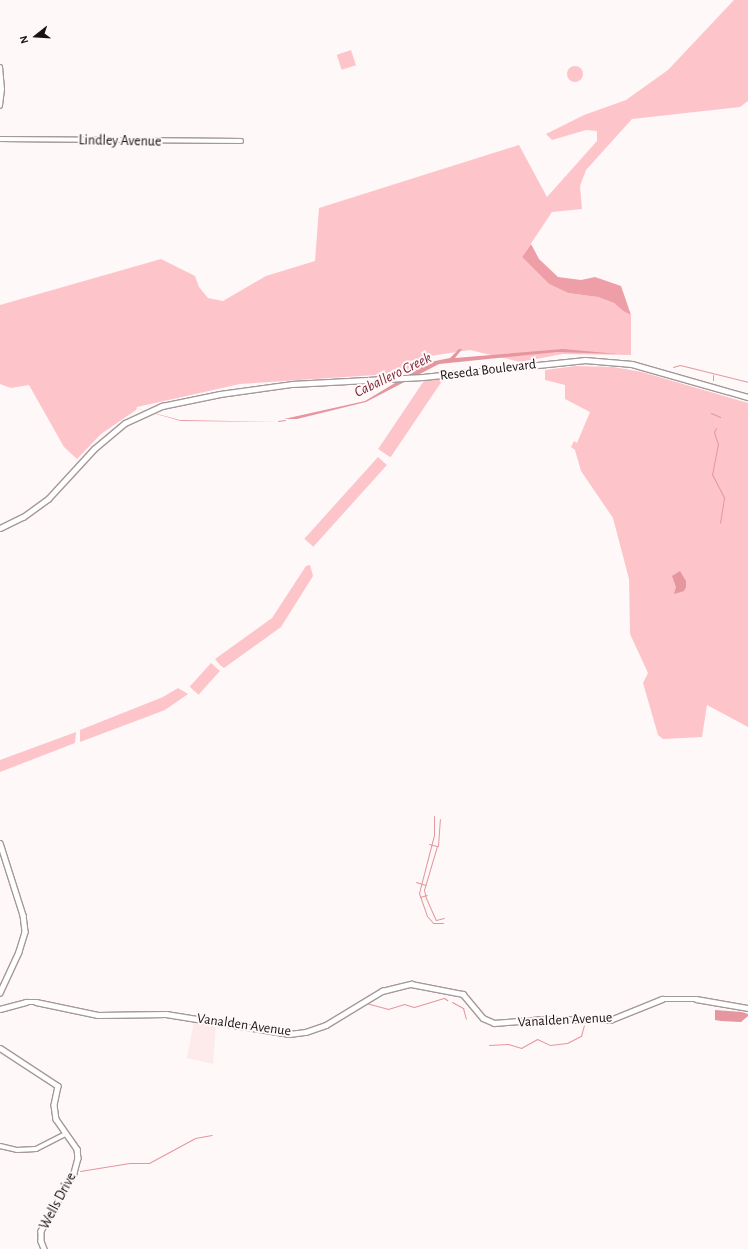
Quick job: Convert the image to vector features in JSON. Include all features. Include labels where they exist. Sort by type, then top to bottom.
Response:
[{"type":"main road","name":"Reseda Boulevard","points":[[0,528],[22,517],[48,499],[102,441],[132,418],[169,404],[270,386],[407,378],[571,360],[601,360],[653,369],[748,397]]},
{"type":"main road","points":[[0,843],[23,915],[25,932],[19,952],[0,993]]},
{"type":"main road","name":"Vanalden Avenue","points":[[0,1009],[26,1002],[36,1002],[98,1015],[166,1014],[288,1034],[306,1032],[326,1025],[382,991],[411,984],[463,994],[483,1018],[494,1023],[545,1019],[610,1020],[657,1000],[673,998],[748,1008]]},
{"type":"main road","name":"Wells Drive","points":[[0,1048],[58,1086],[54,1112],[65,1134],[76,1147],[78,1164],[41,1231],[41,1241],[44,1249]]},
{"type":"street","points":[[0,67],[2,89],[0,106]]},
{"type":"street","name":"Lindley Avenue","points":[[0,139],[241,142]]},
{"type":"street","points":[[0,1146],[17,1150],[36,1149],[49,1144],[65,1134]]},
{"type":"shaded area","points":[[734,0],[748,0],[748,101],[740,107],[632,119],[586,170],[580,186],[582,209],[552,212],[522,257],[549,284],[568,293],[598,297],[614,303],[623,311],[631,315],[631,355],[563,354],[520,362],[470,350],[430,356],[419,369],[406,373],[240,384],[137,407],[136,410],[101,434],[77,459],[64,447],[29,385],[11,388],[0,384],[0,305],[161,259],[195,276],[199,287],[208,298],[223,301],[266,276],[315,261],[319,208],[519,145],[547,197],[597,141],[597,131],[586,130],[552,140],[546,134],[584,115],[626,100],[668,70]]},
{"type":"shaded area","points":[[351,50],[356,65],[342,70],[337,55]]},
{"type":"shaded area","points":[[572,66],[578,66],[583,71],[581,80],[578,82],[572,82],[567,77],[567,71]]},
{"type":"shaded area","points":[[531,244],[539,259],[558,277],[581,280],[595,277],[621,286],[631,315],[623,311],[614,303],[598,297],[568,293],[549,284],[522,257]]},
{"type":"shaded area","points":[[459,349],[462,349],[455,358],[563,349],[618,354],[557,352],[439,364],[366,402],[297,419],[284,419],[365,401],[430,362],[450,358]]},
{"type":"shaded area","points":[[576,366],[613,367],[642,372],[748,403],[748,727],[707,705],[702,737],[663,739],[658,735],[643,683],[648,673],[630,634],[629,579],[613,518],[581,471],[575,450],[571,447],[574,441],[577,443],[590,412],[565,399],[565,385],[545,380],[545,370]]},
{"type":"shaded area","points":[[430,373],[442,381],[391,457],[378,449]]},
{"type":"shaded area","points":[[131,407],[180,420],[279,422],[181,421]]},
{"type":"shaded area","points":[[378,457],[387,465],[313,547],[304,539]]},
{"type":"shaded area","points":[[310,565],[313,576],[281,627],[224,668],[220,665],[215,659],[272,618],[306,566]]},
{"type":"shaded area","points":[[680,571],[686,581],[686,587],[684,591],[674,594],[676,587],[672,576]]},
{"type":"shaded area","points":[[211,663],[220,671],[199,695],[190,687]]},
{"type":"shaded area","points":[[178,688],[188,694],[165,710],[80,742],[80,730],[163,697]]},
{"type":"shaded area","points":[[76,732],[75,743],[0,772],[0,760]]},
{"type":"shaded area","points":[[715,1010],[742,1012],[748,1014],[748,1016],[741,1022],[715,1020]]},
{"type":"shaded area","points":[[194,1021],[216,1024],[213,1064],[187,1058]]},
{"type":"waterway","name":"Caballero Creek","points":[[673,367],[680,365],[748,382]]},
{"type":"waterway","points":[[713,375],[713,380]]},
{"type":"waterway","points":[[711,413],[720,417]]},
{"type":"waterway","name":"Caballero Creek","points":[[278,421],[285,420]]},
{"type":"waterway","points":[[716,428],[714,432],[718,444],[712,474],[724,498],[720,523]]},
{"type":"waterway","points":[[434,816],[434,835],[419,893],[427,916],[433,923],[443,923]]},
{"type":"waterway","points":[[438,846],[440,819]]},
{"type":"waterway","points":[[429,844],[437,846],[424,890],[436,920],[444,918]]},
{"type":"waterway","points":[[416,882],[426,885]]},
{"type":"waterway","points":[[420,897],[427,895]]},
{"type":"waterway","points":[[366,1003],[388,1009],[404,1004],[414,1007],[444,998],[447,1000]]},
{"type":"waterway","points":[[452,1002],[463,1008],[466,1019]]},
{"type":"waterway","points":[[489,1045],[508,1044],[521,1048],[537,1039],[550,1045],[567,1043],[581,1036],[584,1025]]},
{"type":"waterway","points":[[80,1171],[129,1163],[149,1163],[195,1138],[212,1135]]}]
